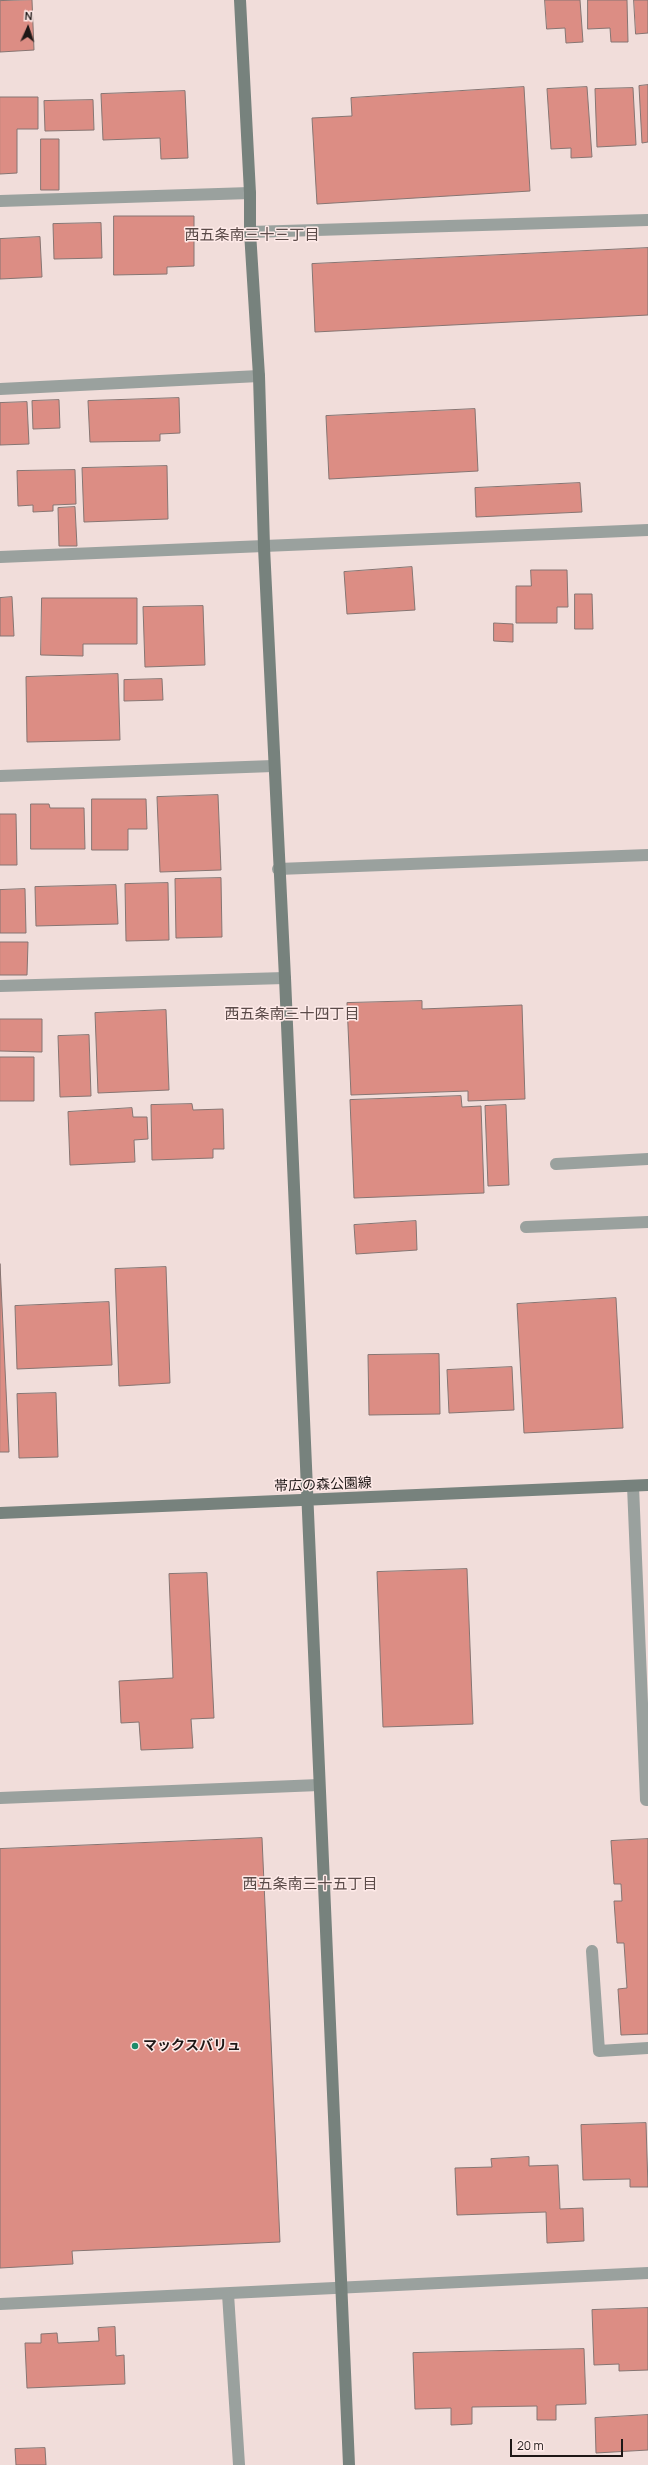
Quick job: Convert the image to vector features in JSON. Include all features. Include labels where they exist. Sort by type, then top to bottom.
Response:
[{"type":"street","points":[[240,0],[250,193],[250,232],[259,376],[273,766],[285,978],[306,1501],[343,2289],[349,2465]]},
{"type":"street","points":[[0,201],[250,193]]},
{"type":"street","points":[[250,232],[648,220]]},
{"type":"street","points":[[0,389],[259,376]]},
{"type":"street","points":[[0,557],[648,530]]},
{"type":"street","points":[[0,776],[273,766]]},
{"type":"street","points":[[278,869],[648,856]]},
{"type":"street","points":[[0,986],[285,978]]},
{"type":"street","points":[[556,1164],[648,1159]]},
{"type":"street","points":[[526,1227],[648,1222]]},
{"type":"street","name":"帯広の森公園線","points":[[0,1513],[306,1501],[648,1485]]},
{"type":"street","points":[[633,1486],[643,1618],[646,1800],[648,1800]]},
{"type":"street","points":[[0,1798],[319,1784]]},
{"type":"street","points":[[592,1951],[599,2051],[648,2048]]},
{"type":"street","points":[[0,2304],[343,2289],[648,2273]]},
{"type":"street","points":[[228,2294],[239,2465]]},
{"type":"building","points":[[32,0],[34,50],[0,52],[0,1]]},
{"type":"building","points":[[545,0],[580,0],[583,42],[566,43],[565,28],[547,29]]},
{"type":"building","points":[[588,0],[627,0],[628,42],[611,42],[610,28],[588,29]]},
{"type":"building","points":[[634,0],[648,0],[648,33],[636,34]]},
{"type":"building","points":[[648,85],[648,142],[642,143],[639,86]]},
{"type":"building","points":[[524,87],[530,191],[317,204],[312,118],[352,116],[351,98]]},
{"type":"building","points":[[587,87],[592,157],[571,158],[571,148],[551,149],[547,89]]},
{"type":"building","points":[[633,88],[636,145],[597,147],[595,89]]},
{"type":"building","points":[[185,91],[188,158],[161,159],[160,138],[103,140],[101,94]]},
{"type":"building","points":[[0,97],[38,97],[38,129],[17,129],[17,173],[0,174]]},
{"type":"building","points":[[93,100],[94,130],[45,131],[44,101]]},
{"type":"building","points":[[41,139],[59,139],[59,190],[41,190]]},
{"type":"building","points":[[114,216],[194,216],[194,266],[167,267],[167,274],[114,275]]},
{"type":"building","points":[[101,223],[102,258],[54,259],[53,224]]},
{"type":"building","points":[[40,237],[42,277],[0,279],[0,239]]},
{"type":"building","points":[[648,248],[648,315],[315,332],[312,264]]},
{"type":"building","points":[[179,398],[180,433],[160,434],[160,441],[90,442],[88,401]]},
{"type":"building","points":[[59,400],[60,428],[33,429],[32,401]]},
{"type":"building","points":[[27,402],[29,444],[0,445],[0,403]]},
{"type":"building","points":[[475,409],[478,471],[329,479],[326,416]]},
{"type":"building","points":[[167,466],[168,519],[84,522],[82,468]]},
{"type":"building","points":[[75,470],[76,504],[53,505],[53,511],[33,512],[33,505],[18,506],[17,471]]},
{"type":"building","points":[[580,483],[582,512],[476,517],[475,488]]},
{"type":"building","points":[[75,507],[77,546],[59,546],[58,508]]},
{"type":"building","points":[[412,567],[415,610],[347,614],[344,572]]},
{"type":"building","points":[[531,570],[567,570],[568,607],[557,607],[557,623],[516,623],[516,586],[531,586]]},
{"type":"building","points":[[575,594],[592,594],[593,629],[575,629]]},
{"type":"building","points":[[12,597],[14,636],[0,636],[0,598]]},
{"type":"building","points":[[42,598],[137,598],[137,644],[83,644],[83,656],[41,655]]},
{"type":"building","points":[[203,606],[205,665],[145,667],[143,607]]},
{"type":"building","points":[[494,623],[513,624],[513,642],[494,641]]},
{"type":"building","points":[[118,674],[120,740],[27,742],[26,677]]},
{"type":"building","points":[[162,679],[163,700],[124,701],[124,680]]},
{"type":"building","points":[[218,795],[221,870],[160,872],[157,797]]},
{"type":"building","points":[[92,799],[146,799],[147,829],[128,829],[128,850],[92,850]]},
{"type":"building","points":[[31,804],[49,804],[50,808],[84,808],[85,849],[31,849]]},
{"type":"building","points":[[0,814],[16,814],[17,865],[0,865]]},
{"type":"building","points":[[221,878],[222,937],[176,938],[175,879]]},
{"type":"building","points":[[168,883],[169,940],[126,941],[125,884]]},
{"type":"building","points":[[116,885],[118,924],[36,926],[35,887]]},
{"type":"building","points":[[25,889],[26,933],[0,933],[0,890]]},
{"type":"building","points":[[0,942],[28,942],[27,975],[0,975]]},
{"type":"building","points":[[422,1001],[422,1009],[522,1005],[525,1099],[468,1101],[468,1091],[351,1095],[347,1003]]},
{"type":"building","points":[[166,1010],[169,1090],[98,1093],[95,1013]]},
{"type":"building","points":[[0,1019],[42,1019],[42,1052],[0,1051]]},
{"type":"building","points":[[89,1035],[91,1096],[60,1097],[58,1036]]},
{"type":"building","points":[[0,1057],[34,1057],[34,1101],[0,1101]]},
{"type":"building","points":[[461,1096],[462,1107],[481,1106],[484,1193],[354,1198],[350,1100]]},
{"type":"building","points":[[192,1104],[193,1110],[223,1109],[224,1149],[213,1149],[213,1158],[152,1160],[151,1105]]},
{"type":"building","points":[[506,1105],[509,1185],[488,1186],[485,1106]]},
{"type":"building","points":[[132,1108],[133,1117],[147,1117],[148,1139],[134,1140],[135,1162],[70,1165],[68,1112]]},
{"type":"building","points":[[416,1221],[417,1250],[356,1254],[354,1225]]},
{"type":"building","points":[[0,1264],[9,1452],[0,1452]]},
{"type":"building","points":[[166,1267],[170,1383],[119,1386],[115,1269]]},
{"type":"building","points":[[616,1298],[623,1428],[524,1433],[517,1304]]},
{"type":"building","points":[[109,1302],[112,1365],[17,1369],[15,1306]]},
{"type":"building","points":[[439,1354],[440,1414],[369,1415],[368,1355]]},
{"type":"building","points":[[512,1367],[514,1410],[449,1413],[447,1370]]},
{"type":"building","points":[[56,1393],[58,1457],[19,1458],[17,1394]]},
{"type":"building","points":[[467,1569],[473,1724],[383,1727],[377,1572]]},
{"type":"building","points":[[207,1573],[214,1718],[191,1719],[193,1748],[141,1750],[139,1722],[121,1723],[119,1681],[173,1678],[169,1574]]},
{"type":"building","name":"マックスバリュ","points":[[262,1838],[280,2242],[72,2251],[73,2264],[0,2268],[0,1849]]},
{"type":"building","points":[[648,1839],[648,2034],[621,2035],[618,1989],[627,1988],[624,1943],[617,1943],[614,1901],[622,1901],[621,1884],[614,1884],[611,1841]]},
{"type":"building","points":[[646,2123],[648,2187],[630,2187],[630,2179],[583,2180],[581,2125]]},
{"type":"building","points":[[529,2157],[529,2166],[558,2165],[560,2209],[583,2208],[584,2241],[547,2243],[546,2212],[457,2215],[455,2168],[492,2167],[491,2159]]},
{"type":"building","points":[[648,2308],[648,2370],[619,2371],[619,2364],[594,2365],[592,2310]]},
{"type":"building","points":[[115,2327],[116,2356],[124,2355],[125,2384],[27,2388],[25,2343],[41,2343],[41,2334],[57,2333],[58,2343],[99,2341],[98,2328]]},
{"type":"building","points":[[584,2349],[586,2404],[556,2405],[556,2420],[537,2420],[537,2406],[472,2407],[472,2424],[451,2425],[451,2408],[415,2409],[413,2353]]},
{"type":"building","points":[[648,2415],[648,2450],[596,2453],[595,2418]]},
{"type":"building","points":[[45,2448],[46,2465],[16,2465],[15,2449]]},
{"type":"place","name":"マックスバリュ","points":[[135,2046]]},
{"type":"district","name":"西五条南三十三丁目","points":[[252,236]]},
{"type":"district","name":"西五条南三十四丁目","points":[[292,1015]]},
{"type":"district","name":"西五条南三十五丁目","points":[[310,1885]]}]
